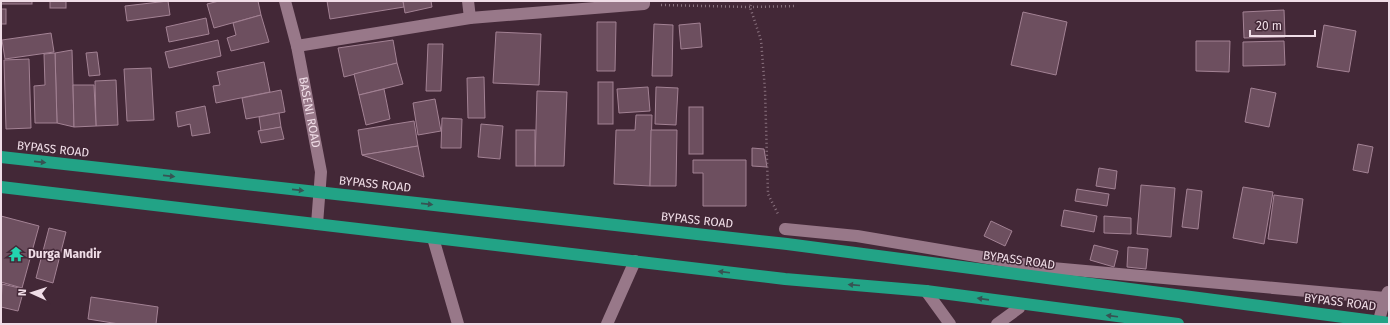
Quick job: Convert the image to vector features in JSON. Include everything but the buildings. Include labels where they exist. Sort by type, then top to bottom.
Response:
[{"type":"highway","name":"BYPASS ROAD","points":[[1,157],[827,249],[1382,323]]},
{"type":"highway","points":[[1,188],[785,279],[926,291],[1178,324]]},
{"type":"street","name":"BASENI ROAD","points":[[285,1],[297,46],[321,172],[321,193],[317,224]]},
{"type":"street","points":[[468,1],[470,18]]},
{"type":"street","points":[[297,46],[470,18],[644,3]]},
{"type":"street","points":[[785,229],[857,236],[1041,267],[1387,295],[1382,323]]},
{"type":"street","points":[[433,238],[458,324]]},
{"type":"street","points":[[607,324],[635,261]]},
{"type":"street","points":[[926,291],[950,324]]},
{"type":"street","points":[[997,324],[1019,308],[1020,304]]},
{"type":"path","points":[[752,1],[750,8],[761,40],[765,90],[768,194],[785,229]]},
{"type":"path","points":[[644,3],[750,8],[797,6]]},
{"type":"place","name":"Durga Mandir","points":[[16,254]]}]
